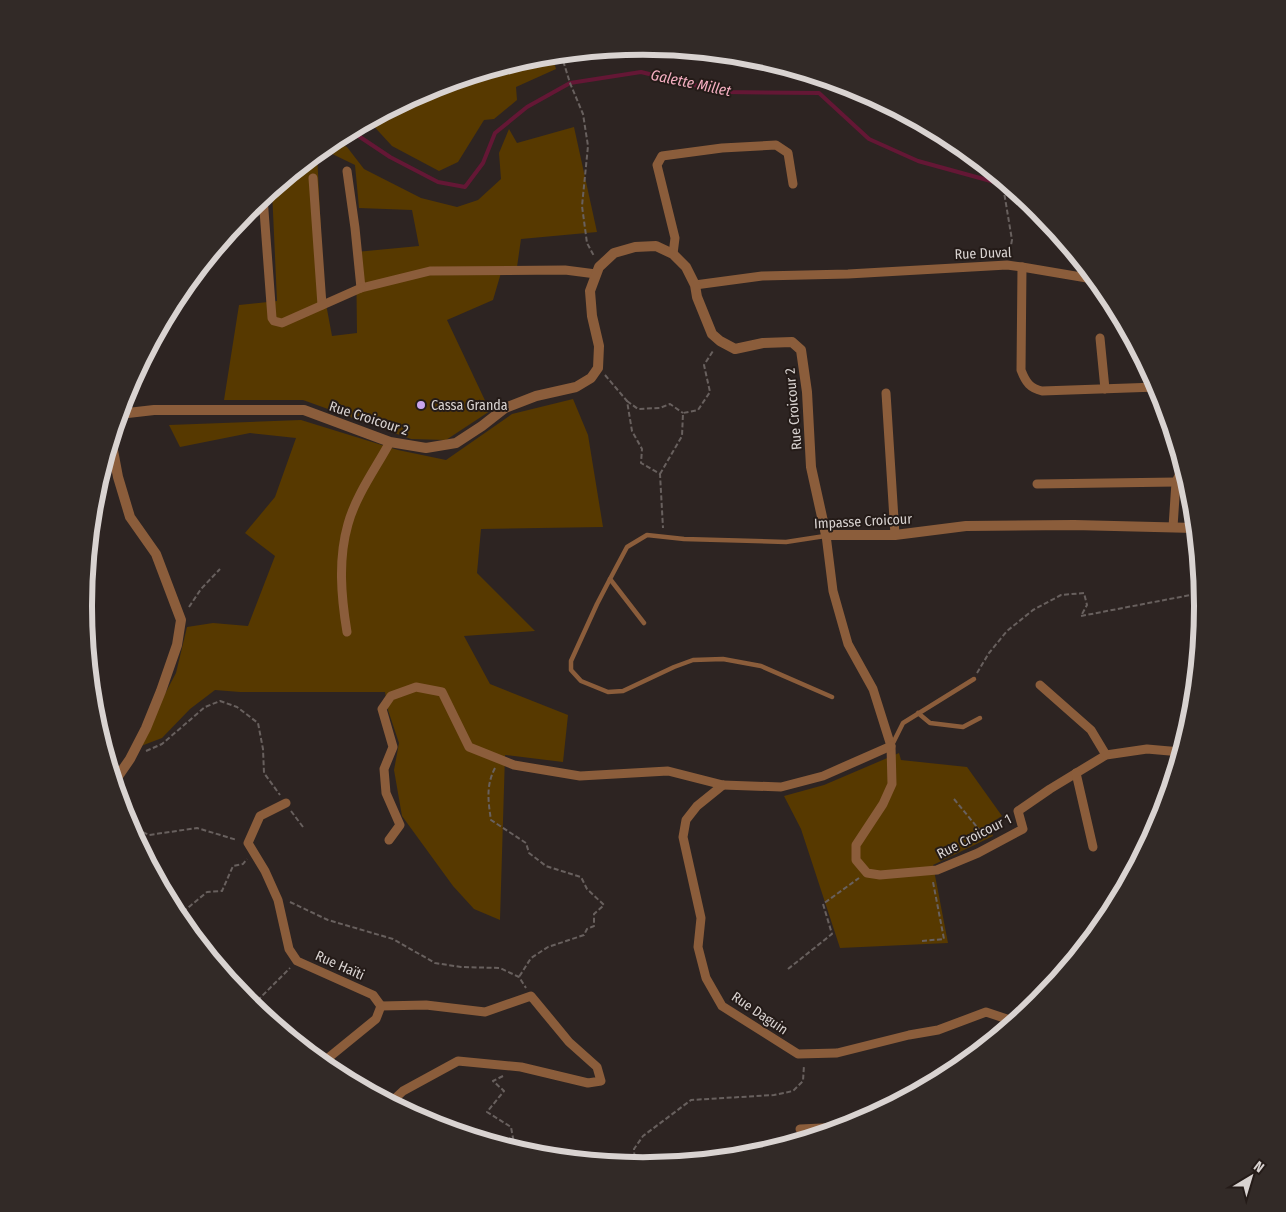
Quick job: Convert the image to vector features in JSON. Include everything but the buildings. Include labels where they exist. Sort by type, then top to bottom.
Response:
[{"type":"street","points":[[673,254],[675,238],[657,165],[662,156],[722,148],[776,145],[788,153],[793,184]]},
{"type":"street","points":[[347,171],[356,228],[361,288]]},
{"type":"street","points":[[313,178],[322,305]]},
{"type":"street","points":[[264,206],[272,318],[277,323],[282,323],[361,288],[430,271],[598,271]]},
{"type":"street","points":[[598,368],[599,346],[592,316],[590,291],[598,271],[614,253],[635,246],[656,246],[673,254],[686,267],[712,334],[720,341]]},
{"type":"street","name":"Rue Duval","points":[[694,285],[762,276],[848,274],[1007,265],[1022,266],[1021,370],[1025,382],[1032,388],[1042,391],[1149,387]]},
{"type":"street","points":[[1022,266],[1086,280]]},
{"type":"street","points":[[1100,338],[1104,389]]},
{"type":"street","name":"Rue Croicour 2","points":[[720,341],[735,349],[763,343],[792,342],[801,350],[807,392],[811,467],[826,535]]},
{"type":"street","name":"Rue Croicour 2","points":[[127,413],[154,410],[304,410],[390,442],[426,448],[456,443],[505,408],[536,396],[576,387],[591,378],[598,368]]},
{"type":"street","points":[[886,393],[894,535]]},
{"type":"street","points":[[347,632],[342,597],[342,565],[348,525],[355,505],[390,442]]},
{"type":"street","points":[[114,454],[118,478],[130,517],[156,554],[181,620],[177,645],[162,691],[146,728],[130,759],[119,775]]},
{"type":"street","points":[[1173,527],[1176,482],[1178,477]]},
{"type":"street","points":[[1037,484],[1176,482]]},
{"type":"street","name":"Impasse Croicour","points":[[826,535],[894,535],[966,526],[1074,524],[1188,528]]},
{"type":"street","points":[[826,535],[833,591],[848,644],[873,689],[891,746],[892,784],[883,804],[856,845],[856,860],[867,873]]},
{"type":"street","points":[[1040,685],[1091,730],[1106,755]]},
{"type":"street","points":[[389,840],[400,825],[386,793],[384,769],[393,747],[382,709],[391,696],[416,687],[442,692],[469,747],[514,765],[580,776],[668,771],[723,785],[781,787],[823,776],[891,746]]},
{"type":"street","name":"Rue Croicour 1","points":[[867,873],[880,875],[937,870],[1023,829],[1018,811],[1106,755],[1147,749],[1174,751]]},
{"type":"street","points":[[1076,773],[1093,847]]},
{"type":"street","name":"Rue Daguin","points":[[723,785],[697,806],[686,820],[683,837],[701,918],[698,947],[706,978],[722,1006],[798,1054],[837,1053],[909,1035],[938,1030],[986,1012],[1007,1019]]},
{"type":"street","points":[[251,847],[260,816],[286,803]]},
{"type":"street","name":"Rue Haïti","points":[[251,847],[265,871],[278,900],[289,949],[297,961],[373,994],[381,1006]]},
{"type":"street","points":[[329,1058],[376,1019],[381,1006],[426,1005],[485,1012],[531,996],[570,1042],[597,1067],[601,1080],[588,1083],[521,1067],[458,1061],[403,1091],[395,1098]]},
{"type":"street","points":[[800,1129],[820,1128]]},
{"type":"lane","name":"Impasse Croicour","points":[[826,535],[786,542],[684,539],[647,535],[628,547],[597,604],[571,661],[571,670],[581,681],[608,692],[623,691],[693,660],[722,659],[761,666],[832,697]]},
{"type":"lane","points":[[610,579],[644,624]]},
{"type":"lane","points":[[891,746],[904,723],[974,678]]},
{"type":"lane","points":[[918,713],[930,723],[963,727],[980,718]]},
{"type":"path","points":[[563,61],[583,114],[588,146],[582,206],[587,243],[598,271]]},
{"type":"path","points":[[1004,190],[1012,240],[1007,265]]},
{"type":"path","points":[[598,368],[627,401],[638,409],[660,408],[670,404],[683,413],[698,410],[710,392],[704,365],[720,341]]},
{"type":"path","points":[[627,401],[632,431],[642,449],[641,463],[660,474]]},
{"type":"path","points":[[663,537],[660,474],[682,436],[683,413]]},
{"type":"path","points":[[181,620],[201,588],[220,568]]},
{"type":"path","points":[[974,678],[989,653],[1007,631],[1033,610],[1060,595],[1084,593],[1087,605],[1081,616],[1194,595]]},
{"type":"path","points":[[130,759],[162,744],[205,707],[220,701],[237,707],[258,723],[263,749],[264,773],[303,827]]},
{"type":"path","points":[[499,759],[490,777],[488,798],[491,820],[526,843],[529,853],[546,866],[582,877],[587,889],[604,905],[594,914],[594,926],[587,929],[584,935],[548,947],[532,958],[519,977]]},
{"type":"path","points":[[954,799],[992,845]]},
{"type":"path","points":[[140,831],[149,835],[197,828],[251,847],[243,864],[233,866],[222,891],[207,892],[184,911]]},
{"type":"path","points":[[922,941],[944,939],[931,870]]},
{"type":"path","points":[[788,969],[832,934],[823,904],[867,873]]},
{"type":"path","points":[[278,900],[293,902],[328,920],[393,939],[436,962],[461,967],[500,968],[519,977],[531,996]]},
{"type":"path","points":[[258,1000],[297,961]]},
{"type":"path","points":[[634,1157],[634,1149],[642,1136],[691,1100],[774,1095],[793,1091],[804,1081],[804,1054]]},
{"type":"path","points":[[514,1141],[511,1127],[487,1112],[504,1091],[493,1081],[521,1067]]},
{"type":"shaded area","points":[[554,63],[556,69],[516,87],[517,100],[494,119],[484,120],[458,162],[439,171],[392,146],[373,126],[432,97],[466,84],[500,74]]},
{"type":"shaded area","points":[[574,127],[597,232],[521,239],[517,267],[503,266],[493,300],[447,320],[490,411],[446,440],[411,439],[303,400],[224,400],[239,305],[277,301],[272,199],[280,192],[317,162],[324,293],[332,336],[357,333],[356,252],[419,246],[412,210],[359,208],[355,165],[330,153],[342,145],[347,147],[364,169],[421,198],[457,207],[478,200],[501,179],[499,153],[509,129],[517,143]]},
{"type":"shaded area","points":[[573,399],[588,435],[603,527],[481,529],[477,573],[535,631],[464,636],[490,684],[568,715],[563,762],[505,755],[500,920],[474,909],[453,886],[402,816],[394,770],[399,743],[388,710],[385,692],[240,692],[215,690],[190,709],[162,738],[141,746],[176,673],[187,627],[213,623],[248,626],[275,556],[245,533],[275,497],[296,438],[250,433],[180,447],[169,425],[301,420],[398,450],[446,460],[512,414]]},
{"type":"shaded area","points":[[899,753],[901,760],[967,767],[1002,816],[989,824],[993,836],[933,865],[948,943],[840,948],[801,829],[784,796],[824,785]]},
{"type":"waterway","name":"Galette Millet","points":[[357,135],[390,157],[438,182],[465,187],[483,163],[495,133],[527,107],[570,83],[641,72],[723,92],[819,93],[869,139],[918,161],[994,182]]},
{"type":"place","name":"Cassa Granda","points":[[421,405]]}]
